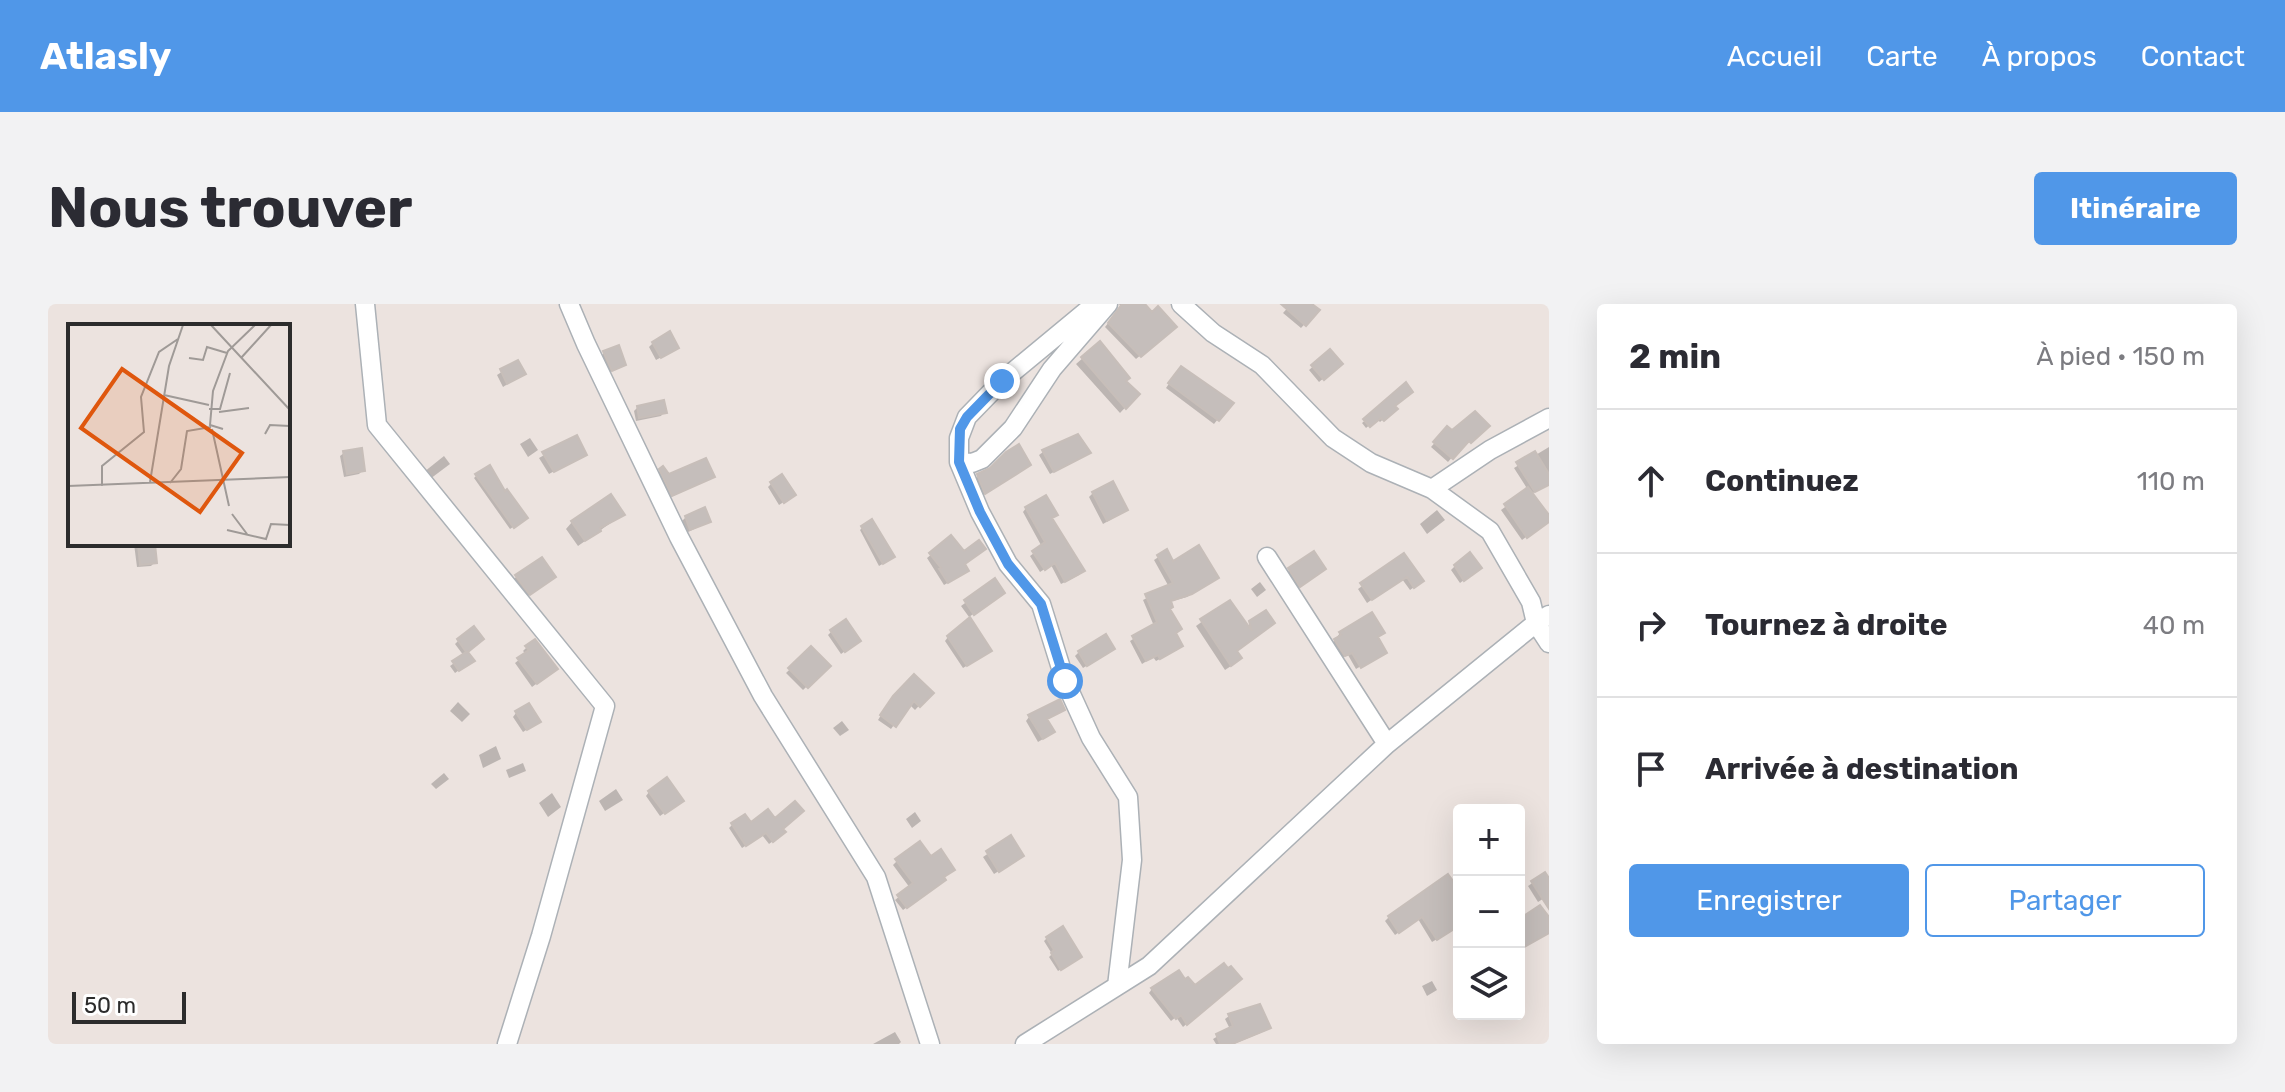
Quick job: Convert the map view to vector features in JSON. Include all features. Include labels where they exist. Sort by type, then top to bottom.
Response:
[{"type":"street","points":[[365,304],[377,425],[605,706],[541,936],[507,1044]]},
{"type":"street","points":[[569,304],[679,537],[763,696],[876,877],[930,1044]]},
{"type":"street","points":[[1095,304],[1002,381],[967,417],[960,429],[959,462],[980,512],[1008,564],[1041,604],[1065,681],[1091,738],[1128,797],[1132,860],[1117,986]]},
{"type":"street","points":[[959,462],[972,463],[982,459],[1013,428],[1052,369],[1108,304]]},
{"type":"street","points":[[1181,304],[1213,333],[1262,365],[1333,438],[1371,463],[1432,489],[1490,531],[1543,619],[1549,643]]},
{"type":"street","points":[[1432,489],[1490,450],[1549,418]]},
{"type":"street","points":[[1267,557],[1387,744]]},
{"type":"street","points":[[1025,1044],[1149,966],[1387,744],[1543,619]]},
{"type":"building","points":[[1122,304],[1145,304],[1152,312],[1158,306],[1177,327],[1141,357],[1108,323]]},
{"type":"building","points":[[1281,304],[1312,304],[1320,310],[1306,326]]},
{"type":"building","points":[[670,331],[679,348],[661,358],[652,342]]},
{"type":"building","points":[[1100,341],[1130,378],[1126,381],[1140,394],[1126,409],[1081,357]]},
{"type":"building","points":[[619,345],[626,365],[612,371],[603,351]]},
{"type":"building","points":[[1330,349],[1343,364],[1324,380],[1311,365]]},
{"type":"building","points":[[518,360],[526,374],[507,384],[500,369]]},
{"type":"building","points":[[1181,366],[1234,403],[1219,421],[1168,383]]},
{"type":"building","points":[[1406,382],[1413,392],[1395,406],[1398,409],[1384,421],[1381,418],[1370,427],[1363,419]]},
{"type":"building","points":[[664,400],[667,413],[639,418],[637,406]]},
{"type":"building","points":[[1475,411],[1490,426],[1471,443],[1469,441],[1453,459],[1433,442],[1447,426],[1452,430]]},
{"type":"building","points":[[1078,434],[1091,453],[1054,472],[1042,450]]},
{"type":"building","points":[[577,435],[587,455],[554,472],[542,452]]},
{"type":"building","points":[[1019,444],[1031,465],[985,494],[977,474],[990,468]]},
{"type":"building","points":[[362,448],[365,471],[347,474],[343,451]]},
{"type":"building","points":[[1535,451],[1549,474],[1549,485],[1535,492],[1516,462]]},
{"type":"building","points":[[706,458],[715,477],[672,496],[659,469],[663,466],[669,474]]},
{"type":"building","points":[[490,465],[505,491],[507,489],[528,518],[514,528],[475,474]]},
{"type":"building","points":[[782,474],[796,495],[784,503],[770,482]]},
{"type":"building","points":[[1113,481],[1128,510],[1107,521],[1092,492]]},
{"type":"building","points":[[1528,487],[1549,515],[1549,522],[1527,538],[1504,504]]},
{"type":"building","points":[[611,494],[625,515],[600,528],[601,531],[585,541],[571,521]]},
{"type":"building","points":[[1046,495],[1058,515],[1052,518],[1085,571],[1065,582],[1055,563],[1045,570],[1032,551],[1045,542],[1025,507]]},
{"type":"building","points":[[705,507],[711,522],[690,530],[685,516]]},
{"type":"building","points":[[872,519],[895,557],[883,564],[861,526]]},
{"type":"building","points":[[951,535],[964,551],[979,540],[986,549],[965,564],[969,571],[948,583],[929,553]]},
{"type":"building","points":[[1199,545],[1219,578],[1192,594],[1171,601],[1173,607],[1170,609],[1182,629],[1176,633],[1183,646],[1160,659],[1158,655],[1146,661],[1132,636],[1157,622],[1145,594],[1173,583],[1157,555],[1167,549],[1173,561]]},
{"type":"building","points":[[138,546],[155,546],[157,563],[140,565]]},
{"type":"building","points":[[1314,551],[1326,569],[1300,587],[1288,568]]},
{"type":"building","points":[[1470,552],[1482,568],[1464,581],[1454,565]]},
{"type":"building","points":[[1404,553],[1424,581],[1414,588],[1407,577],[1372,600],[1360,583]]},
{"type":"building","points":[[542,557],[556,577],[530,595],[515,575]]},
{"type":"building","points":[[995,578],[1005,593],[974,615],[964,600]]},
{"type":"building","points":[[1230,600],[1252,631],[1249,621],[1266,610],[1275,623],[1237,651],[1242,658],[1231,666],[1200,619]]},
{"type":"building","points":[[1372,612],[1385,633],[1378,637],[1387,653],[1361,668],[1352,653],[1345,656],[1334,639],[1341,635],[1339,632]]},
{"type":"building","points":[[970,617],[992,651],[967,666],[947,636]]},
{"type":"building","points":[[846,619],[861,641],[845,652],[830,630]]},
{"type":"building","points":[[474,626],[484,639],[468,652],[475,661],[459,671],[452,661],[466,652],[457,639]]},
{"type":"building","points":[[1106,634],[1115,649],[1087,666],[1078,651]]},
{"type":"building","points":[[535,639],[558,669],[537,684],[517,658],[529,650],[525,646]]},
{"type":"building","points":[[811,646],[831,666],[808,688],[788,668]]},
{"type":"building","points":[[914,674],[934,693],[920,707],[914,701],[896,727],[880,715]]},
{"type":"building","points":[[1060,699],[1065,710],[1047,719],[1055,732],[1043,739],[1028,715]]},
{"type":"building","points":[[529,703],[541,722],[527,730],[515,711]]},
{"type":"building","points":[[667,777],[684,801],[665,814],[648,791]]},
{"type":"building","points":[[795,801],[804,811],[773,842],[766,833],[746,846],[731,823],[745,814],[751,822],[768,809],[775,818]]},
{"type":"building","points":[[1011,835],[1024,856],[999,872],[986,851]]},
{"type":"building","points":[[920,841],[931,856],[941,849],[955,870],[907,908],[897,895],[913,883],[895,859]]},
{"type":"building","points":[[1545,872],[1549,878],[1549,909],[1531,881]]},
{"type":"building","points":[[1448,874],[1453,881],[1453,930],[1437,940],[1422,917],[1399,933],[1388,916]]},
{"type":"building","points":[[1540,905],[1549,917],[1549,933],[1525,947],[1525,915]]},
{"type":"building","points":[[1063,926],[1082,957],[1061,970],[1046,937]]},
{"type":"building","points":[[1224,963],[1228,968],[1231,966],[1242,979],[1187,1025],[1181,1015],[1176,1019],[1151,988],[1179,970],[1185,979],[1188,977],[1195,985]]},
{"type":"building","points":[[1260,1004],[1271,1028],[1232,1044],[1220,1044],[1216,1034],[1233,1026],[1228,1014]]},
{"type":"route","points":[[1002,381],[967,417],[960,429],[959,462],[980,512],[1008,564],[1041,604],[1065,681]]}]
